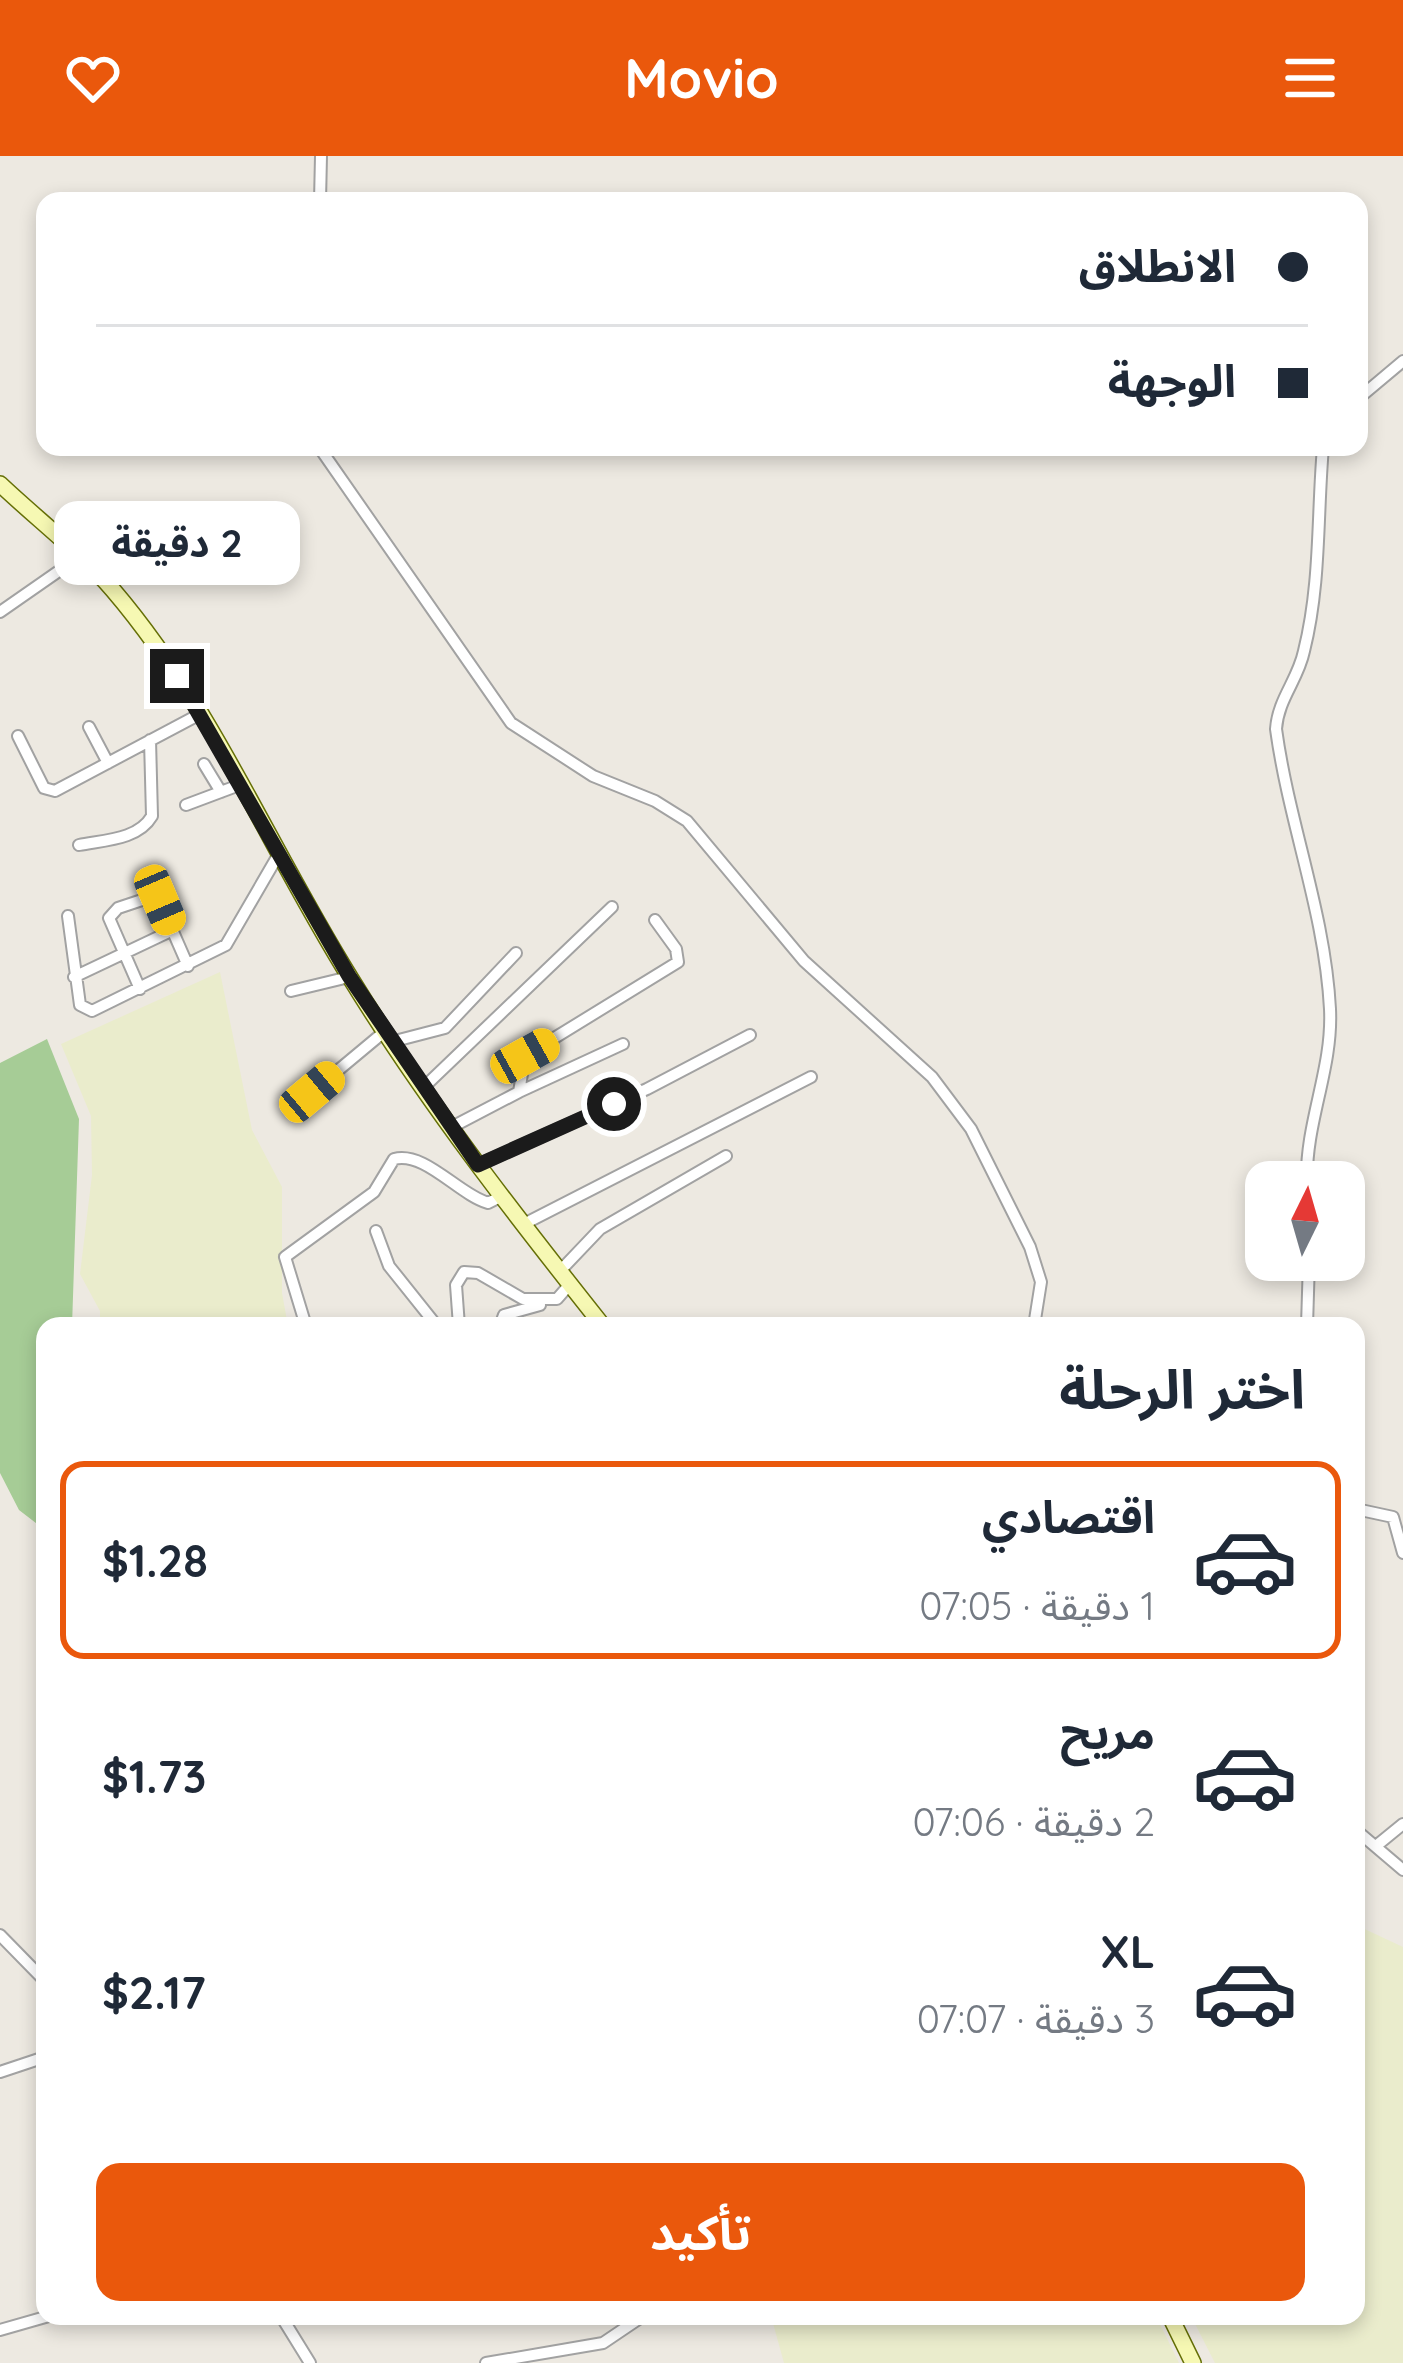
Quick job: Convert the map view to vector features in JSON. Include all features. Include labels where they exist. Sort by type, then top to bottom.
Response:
[{"type":"main road","points":[[0,484],[111,587],[202,712],[388,1037],[450,1128],[596,1317]]},
{"type":"main road","points":[[1174,2325],[1193,2363]]},
{"type":"street","points":[[320,192],[321,156]]},
{"type":"street","points":[[1368,390],[1403,361]]},
{"type":"street","points":[[325,456],[511,723],[593,776],[655,801],[687,821],[804,961],[932,1077],[971,1129],[1030,1247],[1041,1282],[1035,1317]]},
{"type":"street","points":[[1309,1161],[1327,1070],[1330,1009],[1313,888],[1276,729],[1307,635],[1319,554],[1323,456]]},
{"type":"street","points":[[0,612],[79,557]]},
{"type":"street","points":[[18,736],[49,791],[202,712]]},
{"type":"street","points":[[89,727],[108,763]]},
{"type":"street","points":[[80,845],[128,836],[147,825],[152,816],[149,740]]},
{"type":"street","points":[[204,764],[220,792]]},
{"type":"street","points":[[185,805],[242,784]]},
{"type":"street","points":[[68,916],[74,977],[85,1010],[140,989],[226,945],[281,850]]},
{"type":"street","points":[[140,989],[109,918],[118,908],[157,895],[188,966]]},
{"type":"street","points":[[423,1088],[612,907]]},
{"type":"street","points":[[519,1092],[525,1056],[678,962],[676,949],[655,920]]},
{"type":"street","points":[[74,977],[173,930]]},
{"type":"street","points":[[312,1092],[388,1037],[456,1021],[516,953]]},
{"type":"street","points":[[291,991],[349,976]]},
{"type":"street","points":[[478,1165],[646,1089],[750,1035]]},
{"type":"street","points":[[450,1128],[623,1044]]},
{"type":"street","points":[[524,1224],[811,1077]]},
{"type":"street","points":[[504,1317],[549,1302],[600,1229],[725,1156]]},
{"type":"street","points":[[303,1317],[285,1257],[374,1192],[394,1159],[414,1158],[475,1199],[488,1203],[502,1196]]},
{"type":"street","points":[[376,1231],[389,1266],[430,1317]]},
{"type":"street","points":[[459,1317],[456,1285],[464,1272],[478,1274],[524,1299],[549,1302]]},
{"type":"street","points":[[1307,1317],[1308,1281]]},
{"type":"street","points":[[1365,1511],[1394,1516],[1403,1553]]},
{"type":"street","points":[[1376,1846],[1403,1824]]},
{"type":"street","points":[[1365,1837],[1403,1870]]},
{"type":"street","points":[[0,1935],[36,1972]]},
{"type":"street","points":[[0,2072],[36,2060]]},
{"type":"street","points":[[0,2330],[36,2320]]},
{"type":"street","points":[[287,2325],[310,2363]]},
{"type":"street","points":[[486,2363],[603,2343],[630,2325]]},
{"type":"green space","points":[[220,972],[252,1130],[282,1187],[286,1317],[100,1317],[80,1274],[92,1175],[91,1116],[61,1044]]},
{"type":"green space","points":[[47,1039],[79,1119],[72,1317],[36,1317],[36,1523],[19,1510],[0,1473],[0,1063]]},
{"type":"green space","points":[[1365,1929],[1403,1947],[1403,2363],[1215,2363],[1196,2325],[1365,2325]]},
{"type":"green space","points":[[773,2325],[1160,2325],[1179,2363],[784,2363]]},
{"type":"route","points":[[177,676],[202,712],[349,976],[478,1165],[614,1104]]}]
